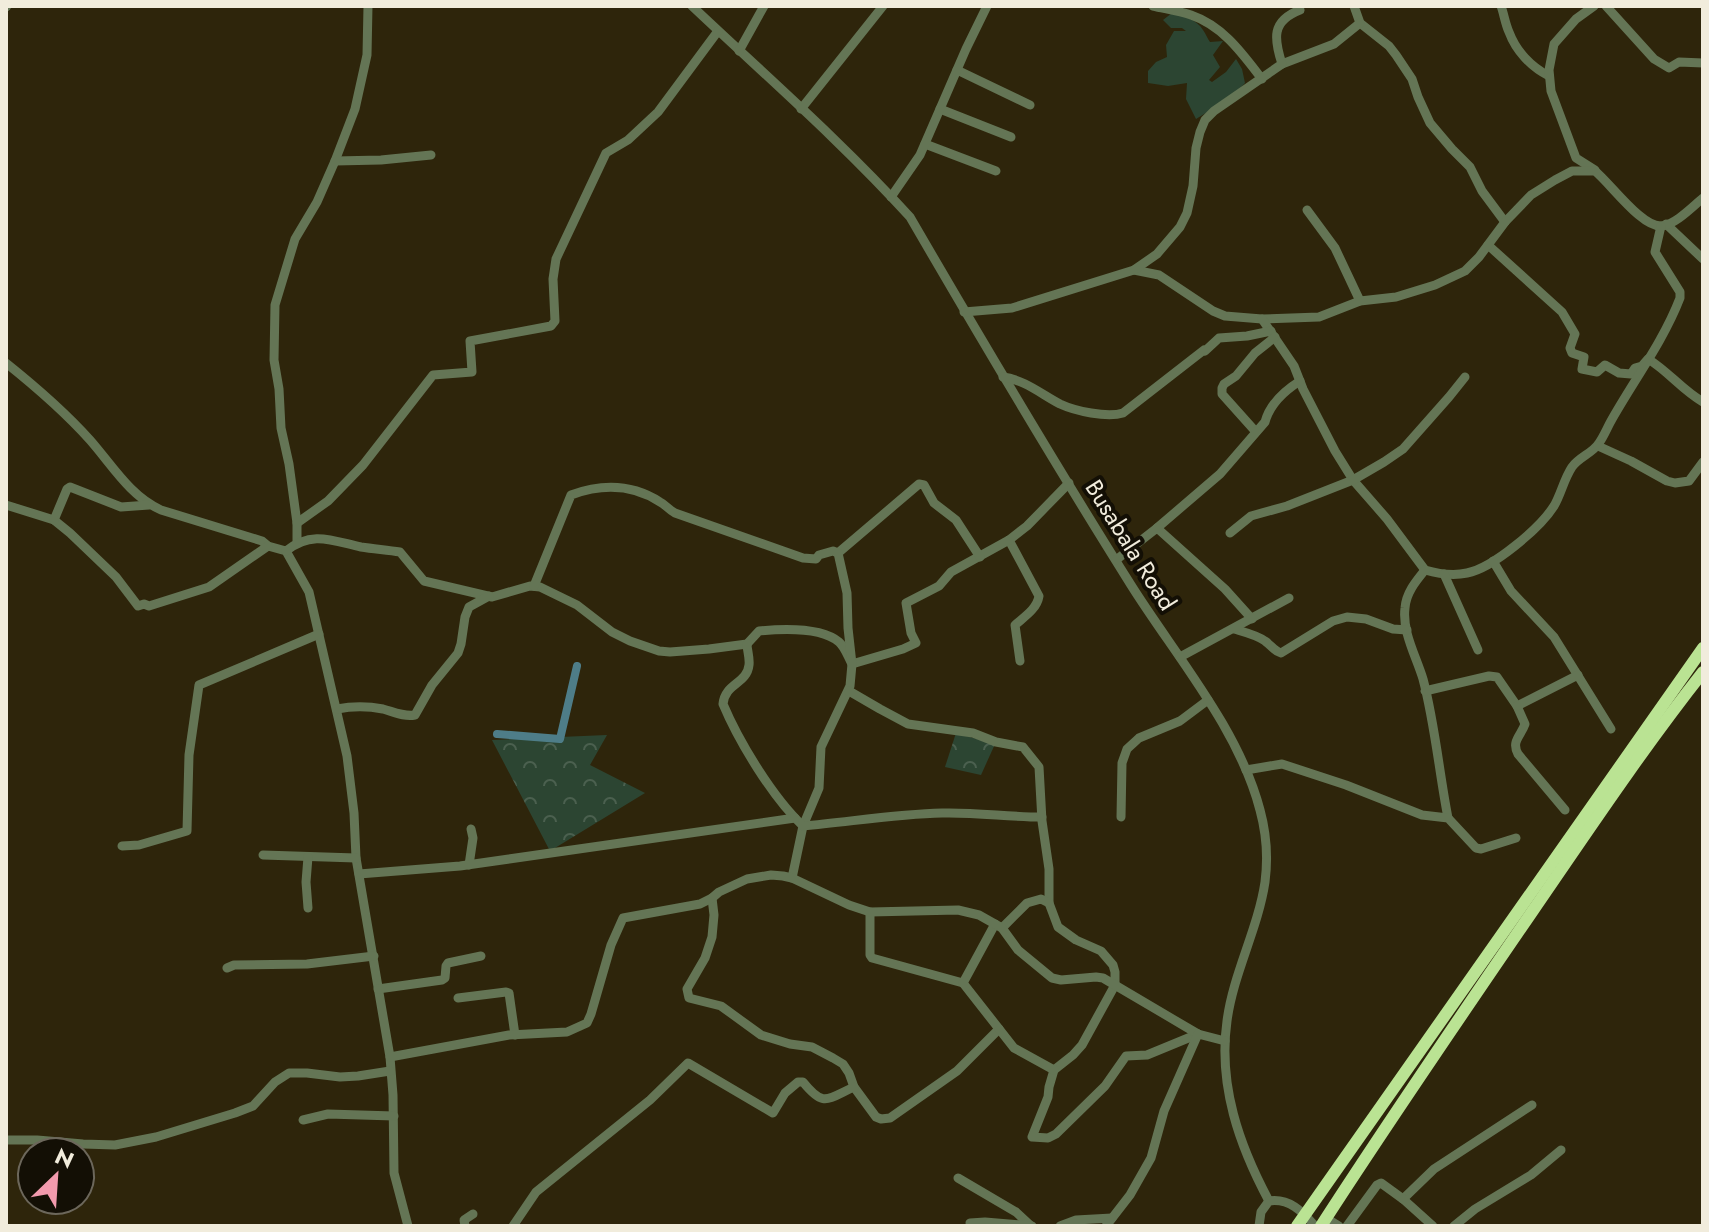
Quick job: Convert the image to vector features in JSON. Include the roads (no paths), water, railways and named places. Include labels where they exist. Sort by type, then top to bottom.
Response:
[{"type":"highway","points":[[1297,1226],[1703,648]]},
{"type":"highway","points":[[1321,1223],[1537,906],[1703,672]]},
{"type":"street","points":[[297,542],[274,360],[275,305],[295,239],[317,202],[355,109],[367,55],[368,6]]},
{"type":"street","name":"Busabala Road","points":[[692,6],[910,217],[1003,377],[1116,560],[1208,700],[1246,770],[1261,813],[1266,870],[1262,897],[1227,1019],[1226,1076],[1236,1127],[1269,1201]]},
{"type":"street","points":[[739,51],[764,6]]},
{"type":"street","points":[[801,109],[883,6]]},
{"type":"street","points":[[891,197],[920,155],[987,6]]},
{"type":"street","points":[[1153,6],[1192,15],[1208,23],[1229,38],[1262,79]]},
{"type":"street","points":[[1354,6],[1360,23],[1396,55],[1412,79],[1430,123],[1470,167],[1482,191],[1505,222]]},
{"type":"street","points":[[1501,6],[1513,41],[1529,63],[1549,76]]},
{"type":"street","points":[[1594,6],[1576,19],[1554,44],[1549,76],[1551,91],[1576,158],[1611,185],[1641,219],[1664,225],[1703,259]]},
{"type":"street","points":[[1606,6],[1654,59],[1669,68],[1679,62],[1703,63]]},
{"type":"street","points":[[1282,64],[1276,44],[1277,30],[1285,17],[1302,7]]},
{"type":"street","points":[[964,312],[1012,308],[1134,270],[1166,246],[1183,222],[1193,186],[1196,148],[1205,120],[1282,64],[1334,44],[1360,23]]},
{"type":"street","points":[[297,523],[328,501],[370,457],[433,375],[472,372],[470,341],[553,324],[556,259],[606,153],[628,140],[658,112],[718,31]]},
{"type":"street","points":[[957,70],[1030,105]]},
{"type":"street","points":[[940,109],[1011,137]]},
{"type":"street","points":[[925,144],[996,171]]},
{"type":"street","points":[[335,161],[431,155]]},
{"type":"street","points":[[1572,171],[1576,158]]},
{"type":"street","points":[[1134,270],[1149,272],[1170,281],[1218,314],[1262,319],[1319,317],[1360,301],[1396,297],[1452,278],[1473,264],[1505,222],[1531,195],[1572,171],[1595,171]]},
{"type":"street","points":[[1262,319],[1289,357],[1335,451],[1353,480],[1425,570],[1465,574],[1493,561],[1540,524],[1552,508],[1573,465],[1598,446],[1666,330],[1680,298],[1677,287],[1655,252],[1664,225],[1703,198]]},
{"type":"street","points":[[1307,210],[1335,248],[1360,301]]},
{"type":"street","points":[[1488,245],[1566,316],[1575,334],[1570,348],[1572,353],[1584,357],[1582,369],[1597,372],[1605,365],[1619,373],[1631,374],[1648,359]]},
{"type":"street","points":[[1003,377],[1019,380],[1062,405],[1100,415],[1117,415],[1219,338],[1273,334]]},
{"type":"street","points":[[1256,432],[1221,390],[1273,334]]},
{"type":"street","points":[[1648,359],[1660,366],[1686,392],[1703,402]]},
{"type":"street","points":[[6,363],[57,405],[149,505],[286,551],[309,592],[347,756],[356,858],[390,1057],[394,1173],[408,1226]]},
{"type":"street","points":[[1230,533],[1251,516],[1287,506],[1353,480],[1384,462],[1403,449],[1465,377]]},
{"type":"street","points":[[1116,560],[1220,474],[1265,422],[1267,413],[1285,390],[1300,381]]},
{"type":"street","points":[[1598,446],[1675,483],[1689,481],[1703,462]]},
{"type":"street","points":[[852,664],[916,643],[911,633],[906,603],[939,586],[951,572],[1009,540],[1069,483]]},
{"type":"street","points":[[838,553],[919,484],[924,485],[934,503],[956,520],[980,557]]},
{"type":"street","points":[[54,520],[70,487],[121,507],[149,505]]},
{"type":"street","points":[[534,586],[571,495],[589,489],[638,490],[682,516],[803,558],[816,559],[833,551],[838,553]]},
{"type":"street","points":[[6,505],[54,520],[116,577],[138,606],[149,606],[209,587],[268,546]]},
{"type":"street","points":[[1157,528],[1225,589],[1252,619]]},
{"type":"street","points":[[286,551],[297,542],[326,538],[400,552],[424,581],[494,597],[534,586],[577,605],[612,632],[651,649],[670,652],[709,649],[747,644],[759,631],[803,630],[837,640],[852,664]]},
{"type":"street","points":[[1009,540],[1039,596],[1035,607],[1015,625],[1020,661]]},
{"type":"street","points":[[792,878],[803,826],[819,788],[821,747],[849,691],[852,664],[847,593],[838,553]]},
{"type":"street","points":[[1493,561],[1511,591],[1554,637],[1611,729]]},
{"type":"street","points":[[1425,570],[1409,593],[1405,608],[1407,630],[1425,691],[1448,818],[1476,848],[1516,838]]},
{"type":"street","points":[[1444,574],[1478,650]]},
{"type":"street","points":[[337,709],[373,707],[415,715],[432,685],[458,653],[469,607],[489,596]]},
{"type":"street","points":[[1180,657],[1289,598]]},
{"type":"street","points":[[1234,629],[1265,640],[1274,651],[1281,653],[1333,621],[1347,617],[1407,630]]},
{"type":"street","points":[[122,846],[139,845],[188,829],[189,755],[199,685],[319,634]]},
{"type":"street","points":[[747,644],[749,668],[744,677],[724,695],[723,704],[758,768],[803,826]]},
{"type":"street","points":[[1517,706],[1578,675]]},
{"type":"street","points":[[1425,691],[1493,676],[1499,680],[1525,724],[1515,740],[1515,750],[1565,810]]},
{"type":"street","points":[[849,691],[908,724],[973,733],[996,742],[1023,747],[1039,767],[1049,869],[1049,903],[1058,927],[1076,940],[1101,951],[1108,959],[1115,972],[1115,985],[1080,1049],[1054,1070],[1048,1097],[1032,1137],[1048,1138],[1056,1134],[1105,1086],[1126,1056],[1147,1055],[1198,1034]]},
{"type":"street","points":[[1121,817],[1122,763],[1127,749],[1139,738],[1180,721],[1208,700]]},
{"type":"street","points":[[1246,770],[1282,764],[1422,815],[1448,818]]},
{"type":"street","points":[[803,826],[939,813],[978,812],[1042,817]]},
{"type":"street","points":[[359,874],[469,865],[795,818]]},
{"type":"street","points":[[469,865],[473,838],[471,829]]},
{"type":"street","points":[[263,855],[356,858]]},
{"type":"street","points":[[308,857],[308,908]]},
{"type":"street","points":[[390,1057],[515,1035],[567,1032],[587,1023],[611,945],[623,918],[700,904],[747,879],[771,875],[792,878],[870,912],[958,910],[979,915],[998,926],[1018,950],[1052,978],[1096,977],[1198,1034],[1225,1041]]},
{"type":"street","points":[[712,898],[712,937],[705,958],[687,989],[689,998],[721,1006],[761,1035],[812,1047],[843,1064],[854,1087],[876,1117],[890,1118],[957,1071],[999,1029]]},
{"type":"street","points":[[963,983],[998,926],[1027,903],[1041,899],[1049,903]]},
{"type":"street","points":[[870,912],[872,958],[963,983],[1019,1052],[1054,1070]]},
{"type":"street","points":[[227,968],[234,965],[307,964],[374,956]]},
{"type":"street","points":[[378,989],[442,980],[446,976],[448,963],[481,956]]},
{"type":"street","points":[[458,998],[509,993],[515,1035]]},
{"type":"street","points":[[1060,1226],[1076,1220],[1109,1222],[1130,1195],[1151,1158],[1164,1111],[1198,1034]]},
{"type":"street","points":[[513,1226],[536,1192],[650,1100],[688,1063],[773,1113],[785,1093],[798,1082],[803,1082],[817,1097],[828,1100],[854,1087]]},
{"type":"street","points":[[6,1140],[115,1145],[156,1137],[253,1106],[275,1082],[289,1073],[340,1077],[390,1071]]},
{"type":"street","points":[[1403,1199],[1434,1169],[1532,1105]]},
{"type":"street","points":[[303,1120],[328,1114],[394,1116]]},
{"type":"street","points":[[1454,1226],[1475,1209],[1531,1175],[1561,1150]]},
{"type":"street","points":[[958,1178],[1016,1212],[1031,1226]]},
{"type":"street","points":[[1347,1226],[1379,1183],[1403,1199],[1433,1226]]},
{"type":"street","points":[[1259,1226],[1261,1212],[1269,1201],[1280,1199],[1321,1223],[1339,1226]]},
{"type":"street","points":[[465,1226],[464,1220],[473,1214]]},
{"type":"street","points":[[970,1223],[1031,1226]]},
{"type":"waterway","points":[[497,734],[560,739],[577,666]]}]
